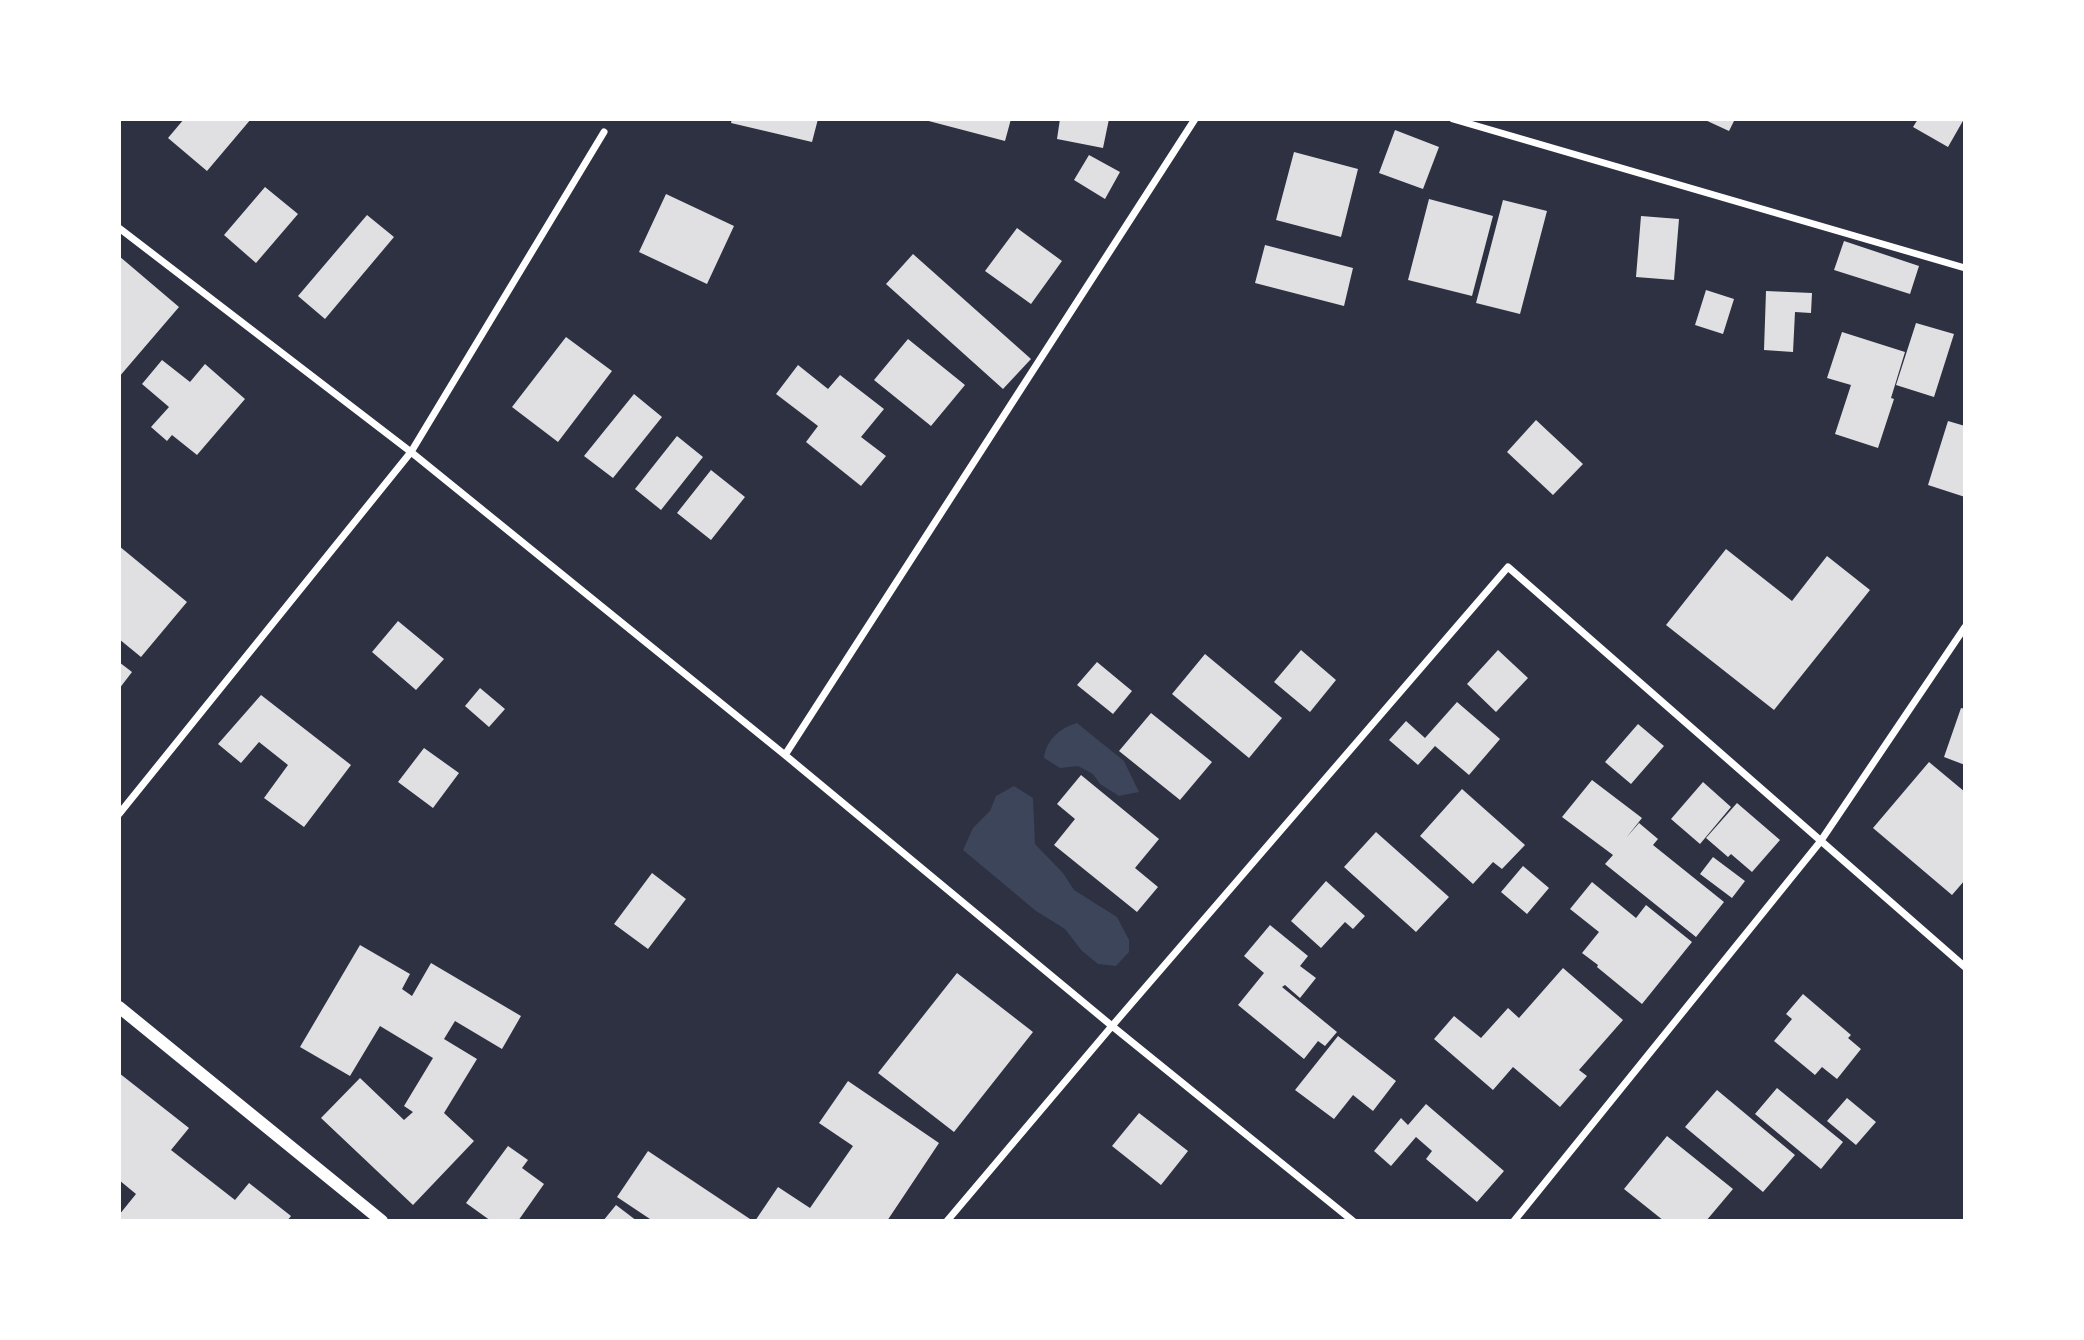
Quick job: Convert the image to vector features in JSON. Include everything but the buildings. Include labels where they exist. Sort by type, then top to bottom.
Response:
[{"type":"street","points":[[785,755],[1195,119]]},
{"type":"street","points":[[1453,119],[1965,268]]},
{"type":"street","points":[[119,814],[411,452],[604,132]]},
{"type":"street","points":[[119,228],[411,452],[1353,1221]]},
{"type":"street","points":[[947,1221],[1508,566],[1965,967]]},
{"type":"street","points":[[1514,1221],[1820,842],[1965,628]]},
{"type":"street","points":[[119,1007],[382,1221]]},
{"type":"shaded area","points":[[1077,723],[1124,761],[1139,792],[1119,796],[1100,784],[1093,774],[1078,766],[1060,768],[1044,758],[1055,736]]},
{"type":"shaded area","points":[[1014,786],[1033,798],[1035,844],[1063,873],[1074,890],[1117,917],[1129,940],[1129,952],[1116,966],[1098,964],[1082,951],[1065,929],[1036,911],[963,850],[973,828],[990,811],[996,796]]}]
